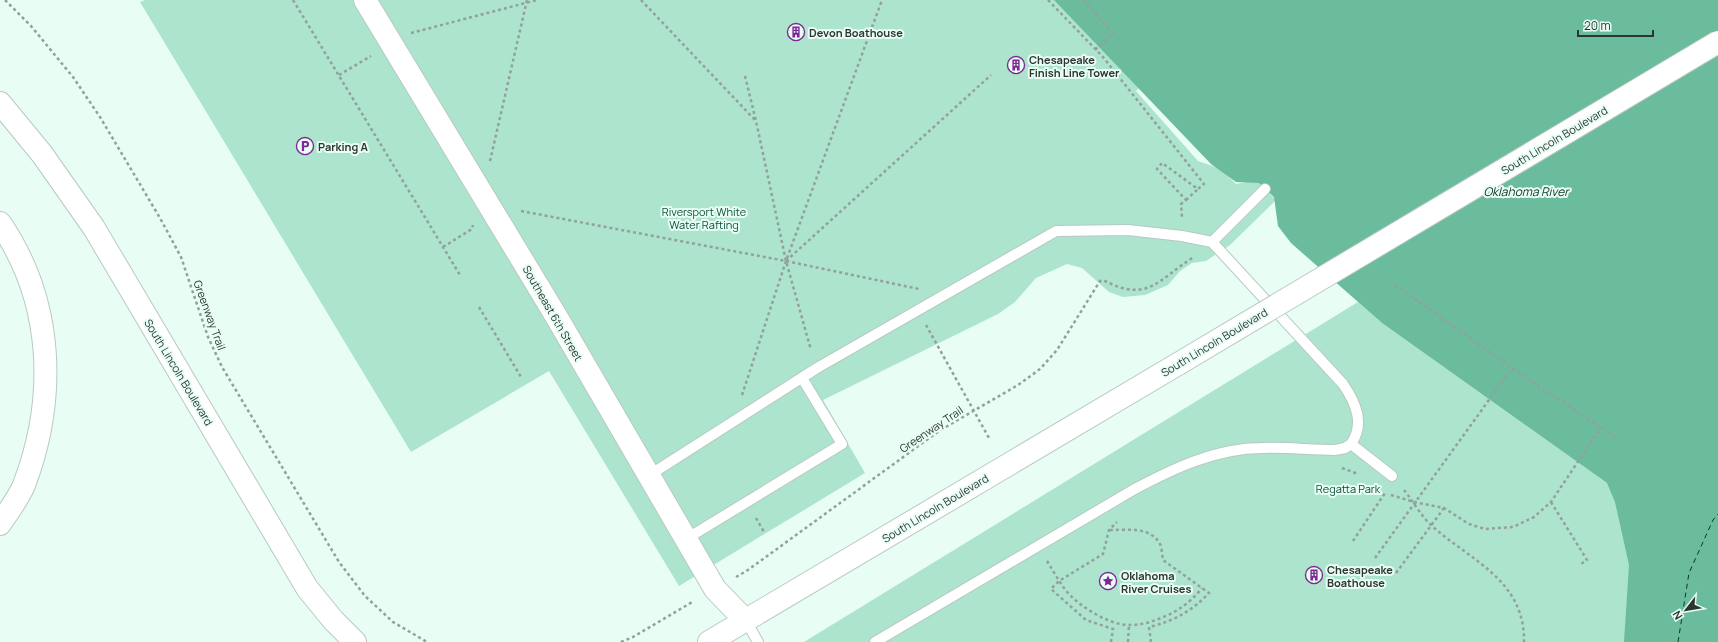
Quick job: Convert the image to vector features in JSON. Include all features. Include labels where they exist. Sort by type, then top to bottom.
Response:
[{"type":"main road","name":"Southeast 6th Street","points":[[365,0],[556,316],[715,589],[746,621]]},
{"type":"main road","name":"South Lincoln Boulevard","points":[[709,642],[1718,42]]},
{"type":"main road","name":"South Lincoln Boulevard","points":[[0,103],[42,154],[94,228],[307,588],[333,620],[355,642]]},
{"type":"main road","points":[[0,223],[11,239],[29,274],[46,347],[46,385],[41,429],[23,486],[0,524]]},
{"type":"lane","points":[[1212,242],[1265,188]]},
{"type":"lane","points":[[648,476],[732,424],[816,368],[1056,231],[1128,230],[1182,236],[1212,242],[1343,384],[1352,397],[1357,409],[1359,428],[1356,437],[1351,444],[1345,448],[1335,450],[1254,448],[1232,450],[1209,456],[1166,472],[876,642]]},
{"type":"lane","points":[[686,539],[842,444],[802,378]]},
{"type":"lane","points":[[1351,444],[1392,476]]},
{"type":"lane","points":[[746,621],[758,642]]},
{"type":"path","name":"Greenway Trail","points":[[5,0],[31,26],[73,77],[100,117],[181,257],[208,338],[222,367],[339,562],[365,596],[382,612],[393,622],[427,642]]},
{"type":"path","points":[[293,0],[460,275]]},
{"type":"path","points":[[339,75],[414,31],[527,1],[537,0]]},
{"type":"path","points":[[641,0],[756,121]]},
{"type":"path","points":[[732,424],[786,262],[882,0]]},
{"type":"path","points":[[1048,0],[1095,50],[1204,184],[1181,204],[1182,236]]},
{"type":"path","points":[[1083,0],[1113,33],[1095,50]]},
{"type":"path","points":[[443,247],[472,229],[527,1]]},
{"type":"path","points":[[786,262],[991,75]]},
{"type":"path","points":[[745,76],[786,262],[816,368]]},
{"type":"path","points":[[1186,200],[1157,169],[1162,163],[1198,188]]},
{"type":"path","points":[[515,210],[786,262],[945,295]]},
{"type":"path","name":"Greenway Trail","points":[[748,570],[939,431],[1018,385],[1040,369],[1062,343],[1100,281],[1104,280],[1121,288],[1145,290],[1160,282],[1193,257],[1201,253],[1227,258]]},
{"type":"path","points":[[1395,285],[1512,368],[1615,437]]},
{"type":"path","points":[[479,307],[521,377]]},
{"type":"path","points":[[918,310],[989,438]]},
{"type":"path","points":[[1375,558],[1512,368]]},
{"type":"path","points":[[1380,490],[1414,502],[1444,508],[1469,524],[1485,529],[1512,527],[1534,517],[1551,502],[1601,427]]},
{"type":"path","points":[[1337,466],[1364,478]]},
{"type":"path","points":[[1392,476],[1431,525],[1485,566],[1511,593],[1518,607],[1524,627],[1524,642]]},
{"type":"path","points":[[1354,541],[1386,493]]},
{"type":"path","points":[[1551,502],[1588,560],[1581,564]]},
{"type":"path","points":[[1396,574],[1444,508]]},
{"type":"path","points":[[1111,642],[1113,629],[1086,620],[1051,589],[1059,581],[1103,554],[1110,530],[1121,517]]},
{"type":"path","points":[[1110,530],[1143,530],[1153,536],[1160,544],[1163,560],[1209,593],[1198,605],[1184,615],[1149,627],[1151,642]]},
{"type":"path","points":[[1039,546],[1059,581],[1070,594],[1093,613],[1129,625],[1145,624],[1170,615],[1195,598],[1202,588]]},
{"type":"path","points":[[621,642],[633,637],[689,604]]},
{"type":"path","points":[[1128,642],[1129,625]]},
{"type":"green space","name":"Riversport White Water Rafting","points":[[145,0],[1094,0],[1166,61],[1136,91],[1198,161],[1221,169],[1236,184],[1257,180],[1276,200],[1230,245],[1206,261],[1192,263],[1180,271],[1168,285],[1145,295],[1123,297],[1109,292],[1082,268],[1067,264],[1036,278],[1015,302],[998,314],[823,400],[865,473],[679,586],[549,371],[411,452],[140,2]]},
{"type":"green space","name":"Regatta Park","points":[[1358,302],[1382,323],[1607,483],[1718,642],[804,642]]},
{"type":"water","name":"Oklahoma River","points":[[1054,0],[1718,0],[1718,642],[1624,642],[1629,565],[1615,502],[1607,483],[1382,323],[1291,243],[1278,226],[1274,197],[1259,183],[1236,182],[1211,164]]},
{"type":"ferry route","points":[[1678,642],[1689,573],[1713,520],[1718,514]]},
{"type":"place","name":"Devon Boathouse","points":[[796,32]]},
{"type":"place","name":"Chesapeake Finish Line Tower","points":[[1016,65]]},
{"type":"place","name":"Parking A","points":[[305,146]]},
{"type":"place","name":"Chesapeake Boathouse","points":[[1314,575]]},
{"type":"place","name":"Oklahoma River Cruises","points":[[1108,581]]}]
